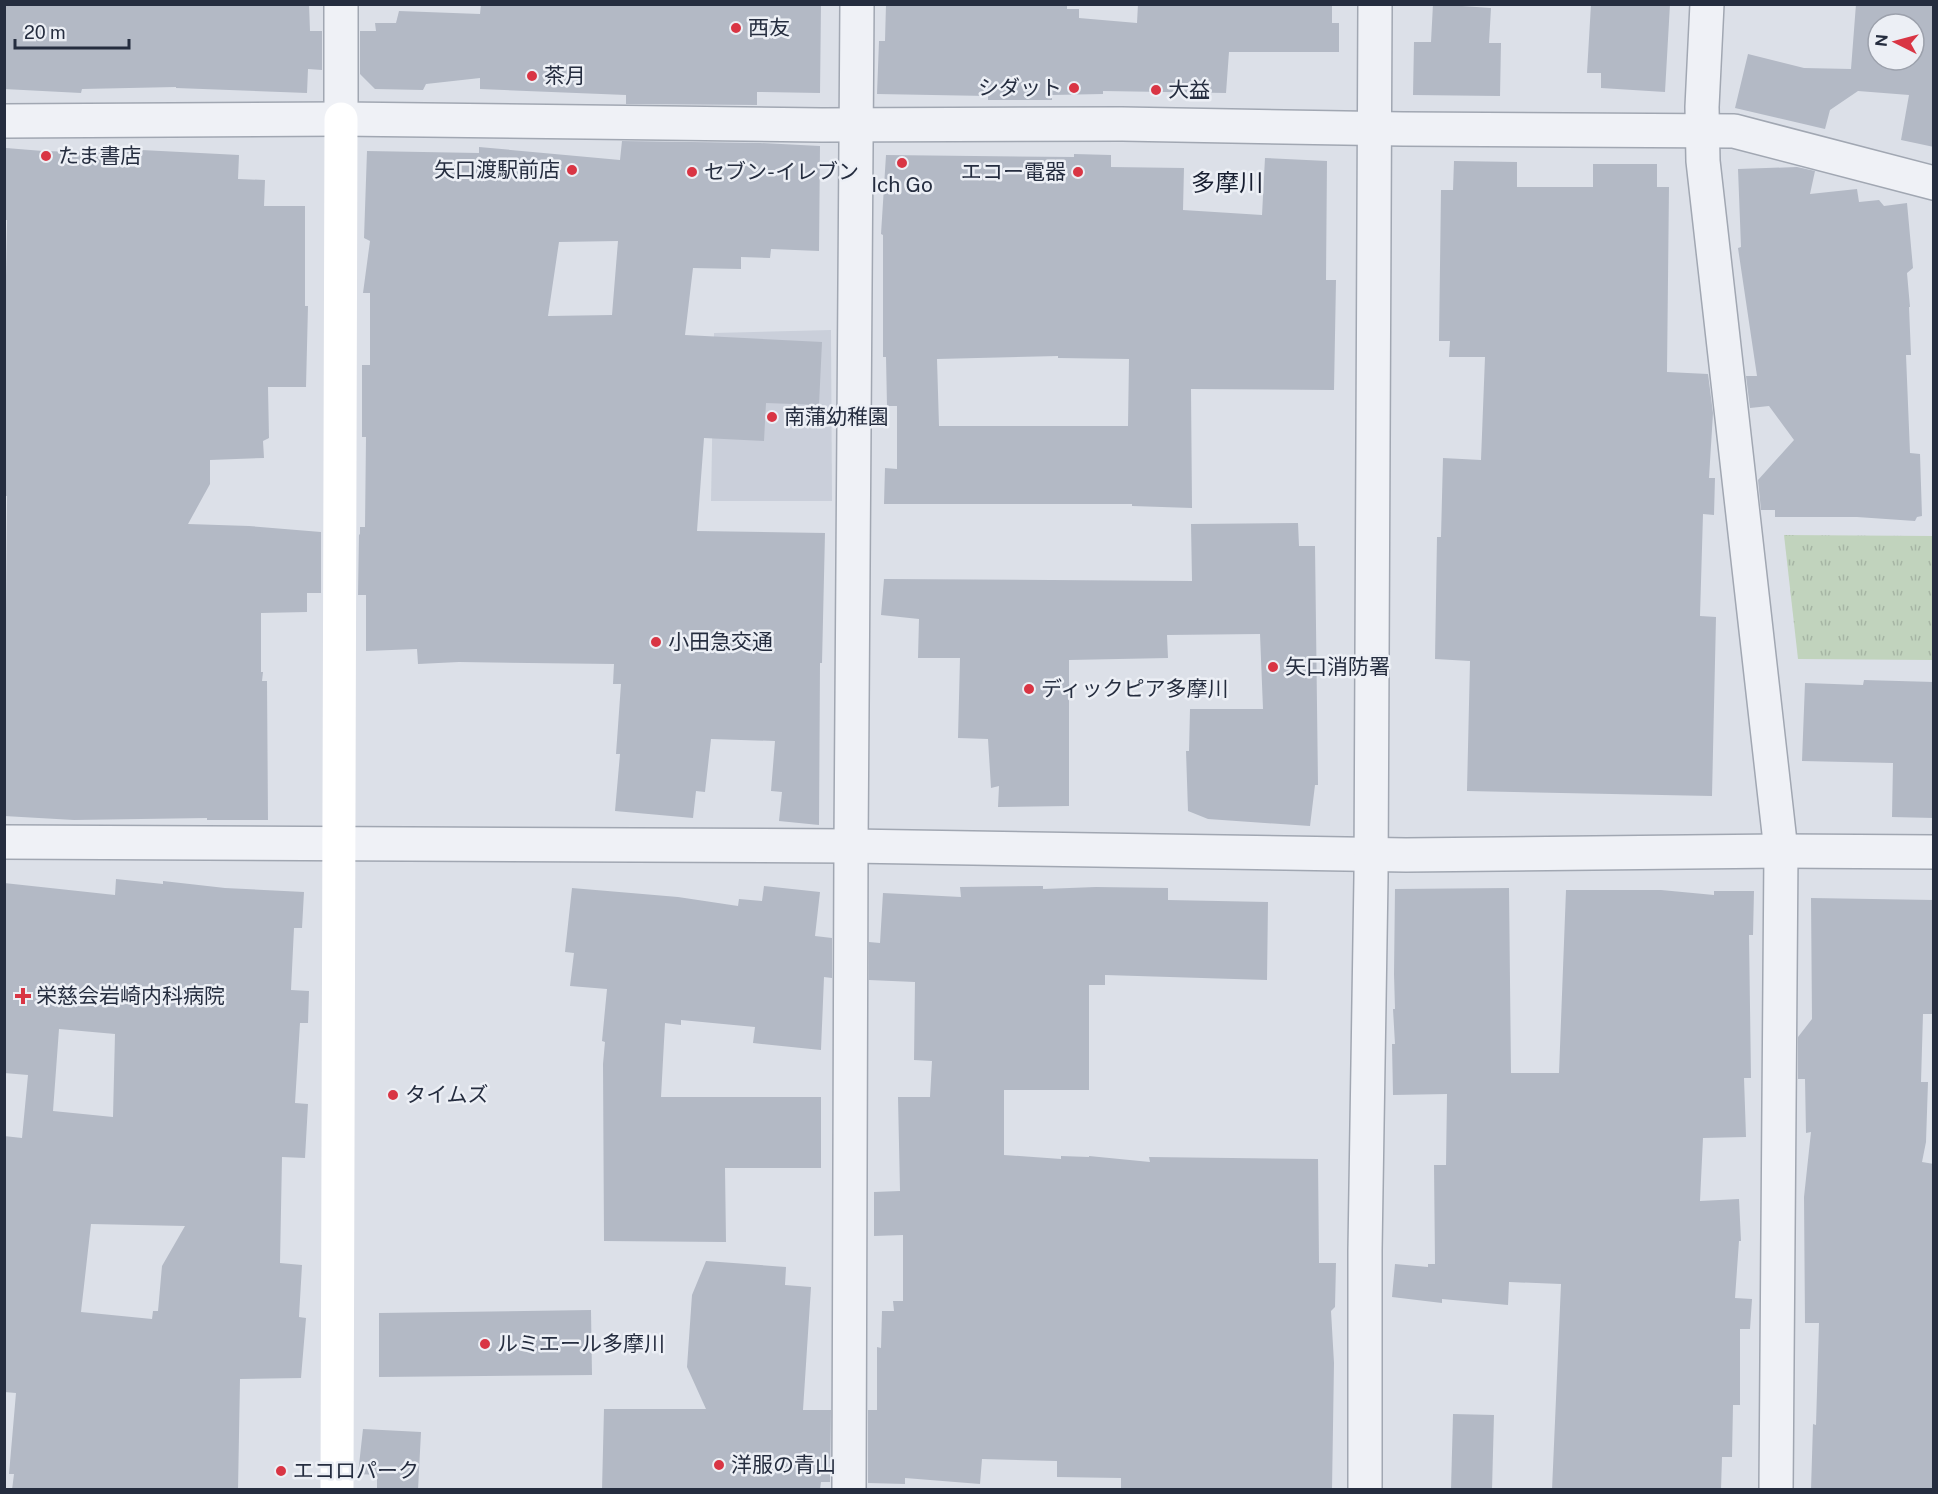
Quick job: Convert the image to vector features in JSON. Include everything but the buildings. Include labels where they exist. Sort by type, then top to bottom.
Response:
[{"type":"street","points":[[337,1490],[341,4]]},
{"type":"street","points":[[849,1490],[857,4]]},
{"type":"street","points":[[1365,1490],[1365,1250],[1371,854],[1376,129],[1375,4]]},
{"type":"street","points":[[1707,4],[1702,107],[1703,161],[1782,851],[1776,1490]]},
{"type":"street","points":[[4,121],[340,119],[1734,131],[1934,183]]},
{"type":"street","points":[[4,842],[851,846],[1371,854],[1934,852]]},
{"type":"shaded area","name":"南蒲幼稚園","points":[[831,330],[832,501],[711,501],[714,333]]},
{"type":"green space","points":[[1784,535],[1933,536],[1933,660],[1798,659]]},
{"type":"place","name":"西友","points":[[736,28]]},
{"type":"place","name":"茶月","points":[[532,76]]},
{"type":"place","name":"シダット","points":[[1074,88]]},
{"type":"place","name":"大益","points":[[1156,90]]},
{"type":"place","name":"たま書店","points":[[46,156]]},
{"type":"place","name":"Ich Go","points":[[902,163]]},
{"type":"place","name":"矢口渡駅前店","points":[[572,170]]},
{"type":"place","name":"セブン-イレブン","points":[[692,172]]},
{"type":"place","name":"エコー電器","points":[[1078,172]]},
{"type":"place","name":"南蒲幼稚園","points":[[772,417]]},
{"type":"place","name":"小田急交通","points":[[656,642]]},
{"type":"place","name":"矢口消防署","points":[[1273,667]]},
{"type":"place","name":"ディックピア多摩川","points":[[1029,689]]},
{"type":"place","name":"栄慈会岩崎内科病院","points":[[23,996]]},
{"type":"place","name":"タイムズ","points":[[393,1095]]},
{"type":"place","name":"ルミエール多摩川","points":[[485,1344]]},
{"type":"place","name":"洋服の青山","points":[[719,1465]]},
{"type":"place","name":"エコロパーク","points":[[281,1471]]},
{"type":"district","name":"多摩川","points":[[1227,183]]}]
